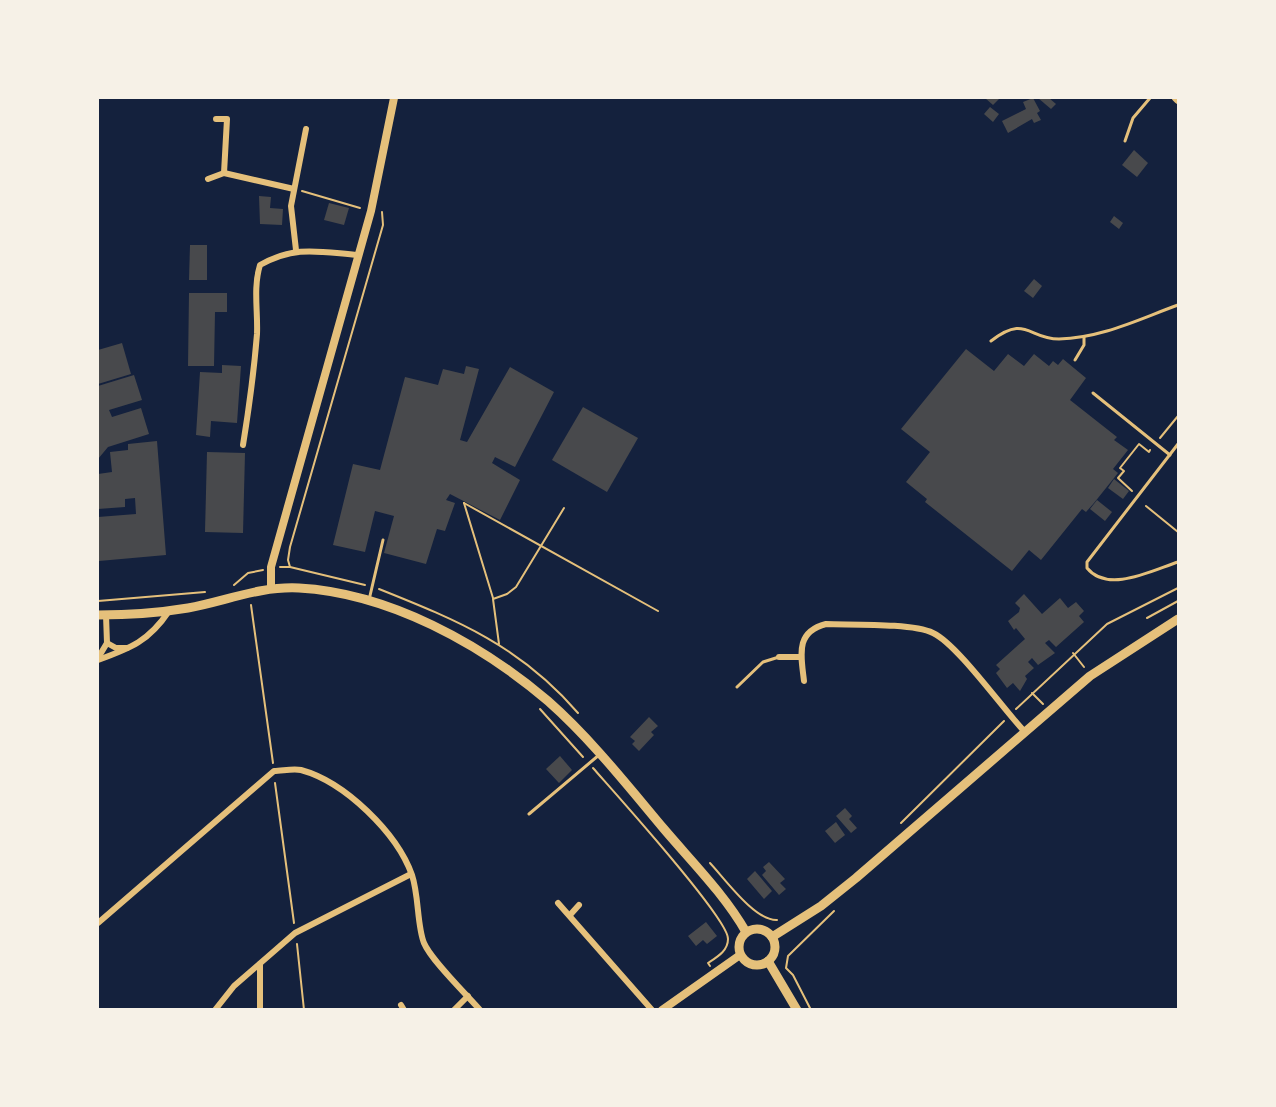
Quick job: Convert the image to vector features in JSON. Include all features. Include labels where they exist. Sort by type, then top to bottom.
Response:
[{"type":"main road","points":[[102,615],[169,611],[271,589],[321,591],[368,602],[412,617],[486,656],[547,701],[600,754],[719,895],[746,932]]},
{"type":"main road","points":[[772,937],[821,906],[856,878],[1090,676],[1179,619]]},
{"type":"main road","points":[[763,930],[772,937],[774,952],[768,961],[753,965],[740,955],[738,945],[746,932],[763,930]]},
{"type":"main road","points":[[768,961],[797,1010]]},
{"type":"street","points":[[271,589],[271,567],[372,212],[394,98]]},
{"type":"street","points":[[216,118],[227,119],[224,173]]},
{"type":"street","points":[[296,250],[291,206],[306,129]]},
{"type":"street","points":[[208,179],[224,173],[294,189]]},
{"type":"street","points":[[243,445],[256,342],[256,278],[260,265],[296,250],[358,255]]},
{"type":"street","points":[[98,659],[130,648],[156,630],[169,611]]},
{"type":"street","points":[[98,659],[107,643],[102,615]]},
{"type":"street","points":[[804,681],[802,642],[808,632],[826,624],[915,629],[933,633],[962,659],[1024,731]]},
{"type":"street","points":[[107,643],[116,648],[130,648]]},
{"type":"street","points":[[779,657],[801,657]]},
{"type":"street","points":[[98,923],[274,771],[300,770],[337,787],[368,812],[393,839],[411,874],[419,899],[424,942],[480,1010]]},
{"type":"street","points":[[215,1010],[234,986],[295,933],[411,874]]},
{"type":"street","points":[[558,903],[652,1010]]},
{"type":"street","points":[[570,915],[579,905]]},
{"type":"street","points":[[662,1010],[740,955]]},
{"type":"street","points":[[260,964],[260,1010]]},
{"type":"street","points":[[454,1010],[468,996]]},
{"type":"lane","points":[[1125,141],[1134,118],[1150,98]]},
{"type":"lane","points":[[991,341],[1006,330],[1016,328],[1056,339],[1104,334],[1179,305]]},
{"type":"lane","points":[[1075,360],[1084,345],[1084,337]]},
{"type":"lane","points":[[1092,393],[1170,455]]},
{"type":"lane","points":[[1179,444],[1089,558],[1087,568],[1105,580],[1118,580],[1179,562]]},
{"type":"lane","points":[[368,602],[382,540]]},
{"type":"lane","points":[[737,687],[763,662],[779,657]]},
{"type":"lane","points":[[529,814],[600,754]]},
{"type":"path","points":[[294,189],[372,212]]},
{"type":"path","points":[[302,572],[290,567],[288,560],[290,547],[377,247],[383,225],[382,215]]},
{"type":"path","points":[[1130,494],[1133,490],[1118,478],[1124,471],[1119,468],[1139,444],[1149,452],[1179,416]]},
{"type":"path","points":[[499,644],[493,599],[464,504],[658,611]]},
{"type":"path","points":[[1146,506],[1179,532]]},
{"type":"path","points":[[493,599],[507,594],[516,587],[564,508]]},
{"type":"path","points":[[227,587],[235,585],[248,573]]},
{"type":"path","points":[[897,827],[1032,693],[1107,624],[1178,589]]},
{"type":"path","points":[[98,601],[211,591]]},
{"type":"path","points":[[250,592],[304,1010]]},
{"type":"path","points":[[1147,618],[1179,601]]},
{"type":"path","points":[[1032,693],[1049,710]]},
{"type":"path","points":[[538,711],[589,763],[685,874],[725,926],[728,940],[726,948],[708,963],[714,972]]},
{"type":"path","points":[[703,856],[765,920],[783,917]]},
{"type":"path","points":[[805,937],[788,957],[786,968],[793,975],[811,1010]]},
{"type":"building","points":[[985,98],[1000,98],[993,105]]},
{"type":"building","points":[[1033,98],[1040,111],[1037,113],[1041,120],[1034,123],[1032,119],[1008,133],[1002,121],[1026,109],[1023,102]]},
{"type":"building","points":[[1038,98],[1049,98],[1056,104],[1051,109]]},
{"type":"building","points":[[990,107],[999,114],[993,122],[984,114]]},
{"type":"building","points":[[1134,150],[1148,163],[1137,177],[1122,165]]},
{"type":"building","points":[[259,196],[271,197],[270,208],[283,209],[282,225],[260,224]]},
{"type":"building","points":[[329,203],[349,208],[344,225],[324,220]]},
{"type":"building","points":[[1114,216],[1123,223],[1119,229],[1110,222]]},
{"type":"building","points":[[190,245],[207,245],[207,280],[189,280]]},
{"type":"building","points":[[1034,279],[1042,286],[1033,298],[1024,291]]},
{"type":"building","points":[[189,293],[227,293],[227,312],[215,312],[214,366],[188,366]]},
{"type":"building","points":[[122,343],[131,374],[98,384],[98,350]]},
{"type":"building","points":[[966,349],[994,371],[1008,354],[1024,366],[1034,354],[1049,366],[1053,361],[1058,365],[1063,359],[1086,378],[1070,400],[1117,437],[1114,440],[1128,450],[1113,469],[1118,473],[1086,512],[1082,509],[1041,560],[1029,550],[1012,571],[925,502],[927,499],[906,482],[930,452],[901,429]]},
{"type":"building","points":[[222,365],[241,366],[237,423],[211,421],[210,437],[196,435],[200,372],[222,373]]},
{"type":"building","points":[[466,366],[479,369],[460,440],[467,442],[510,367],[554,392],[515,467],[495,457],[492,463],[520,480],[500,520],[450,494],[446,500],[455,503],[445,531],[437,529],[426,564],[384,553],[394,516],[375,511],[365,552],[333,545],[353,464],[380,470],[405,377],[438,385],[443,369],[464,374]]},
{"type":"building","points":[[134,375],[142,400],[109,410],[112,417],[141,408],[149,434],[108,447],[98,459],[98,386]]},
{"type":"building","points":[[583,407],[638,438],[607,492],[552,460]]},
{"type":"building","points":[[157,441],[166,555],[99,561],[98,517],[136,514],[135,498],[125,499],[125,507],[98,509],[98,474],[112,472],[110,452],[128,450],[128,444]]},
{"type":"building","points":[[207,452],[245,453],[243,533],[205,532]]},
{"type":"building","points":[[1114,479],[1129,491],[1123,499],[1108,488]]},
{"type":"building","points":[[1097,500],[1112,512],[1105,521],[1090,509]]},
{"type":"building","points":[[1024,594],[1042,614],[1060,598],[1068,608],[1076,602],[1084,611],[1079,616],[1084,622],[1056,647],[1049,640],[1045,643],[1055,653],[1038,665],[1032,658],[1028,662],[1034,668],[1025,676],[1027,679],[1020,691],[1013,683],[1007,688],[996,673],[1000,669],[996,665],[1025,639],[1016,628],[1014,630],[1008,621],[1019,612],[1020,608],[1015,603]]},
{"type":"building","points":[[649,717],[658,726],[651,732],[654,735],[639,751],[632,744],[635,741],[630,737]]},
{"type":"building","points":[[560,756],[572,770],[559,783],[546,769]]},
{"type":"building","points":[[845,808],[852,816],[849,819],[857,828],[851,833],[836,816]]},
{"type":"building","points":[[836,822],[845,835],[835,843],[825,831]]},
{"type":"building","points":[[769,862],[785,879],[780,883],[786,889],[779,895],[762,875],[766,871],[763,867]]},
{"type":"building","points":[[755,871],[772,891],[764,899],[747,879]]},
{"type":"building","points":[[706,922],[717,936],[707,944],[703,940],[696,946],[688,936]]}]
